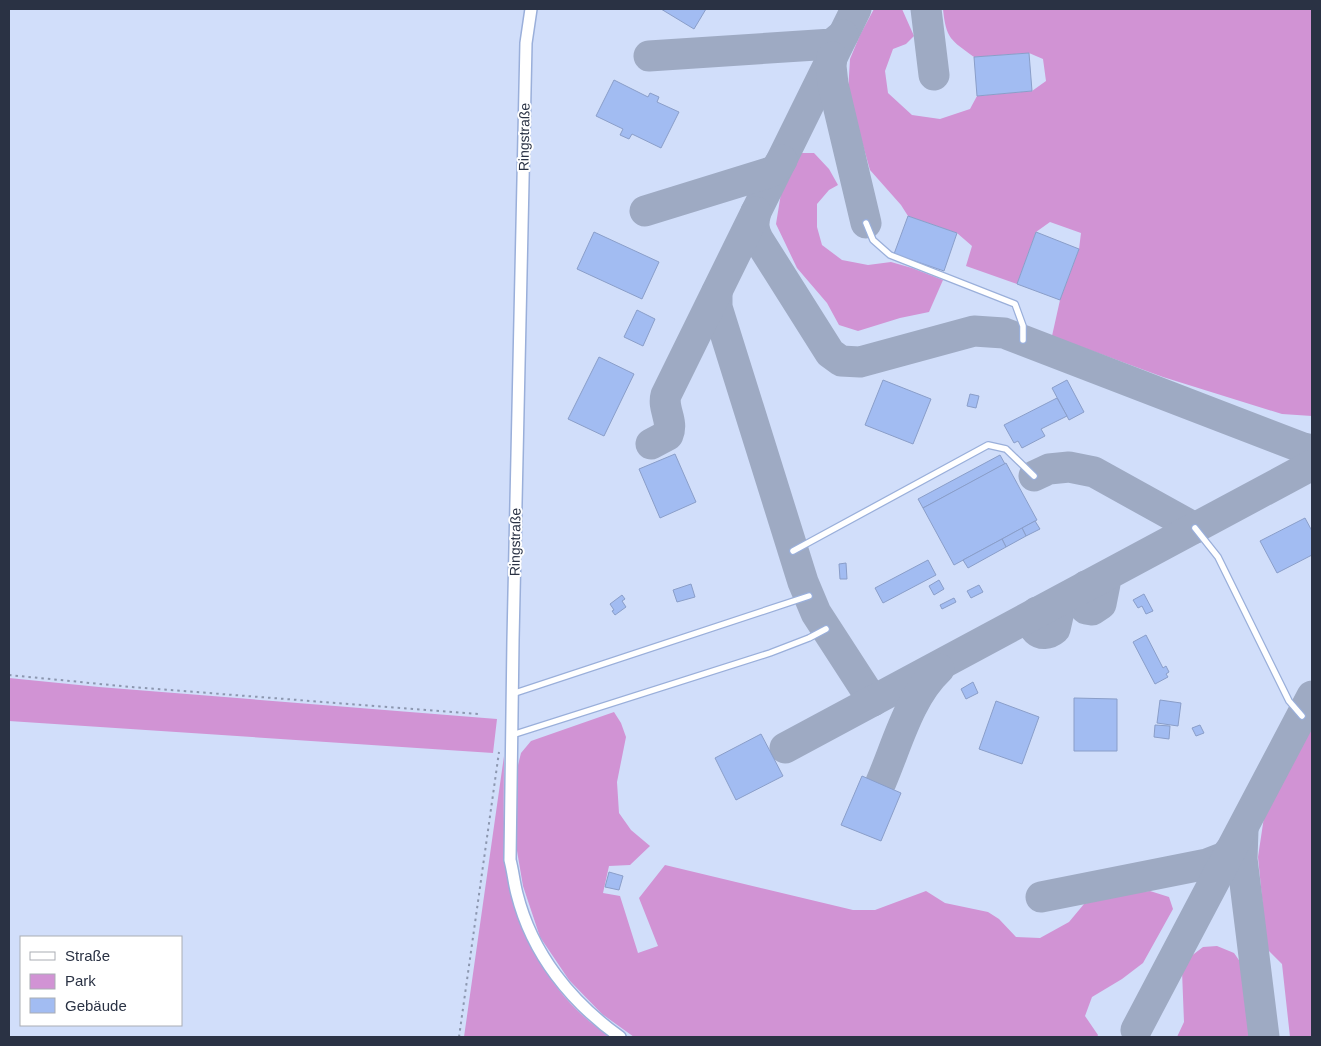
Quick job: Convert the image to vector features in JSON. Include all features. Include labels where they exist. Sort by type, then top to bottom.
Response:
[{"type":"street","name":"Ringstraße","points":[[531,9],[526,43],[510,860],[517,895],[528,926],[542,955],[564,988],[589,1014],[620,1037]]},
{"type":"lane","points":[[866,223],[873,240],[890,255],[1015,304],[1023,326],[1022,340]]},
{"type":"lane","points":[[793,552],[988,444],[1006,449],[1034,476]]},
{"type":"lane","points":[[1195,528],[1218,557],[1289,700],[1302,716]]},
{"type":"lane","points":[[512,694],[809,596]]},
{"type":"lane","points":[[512,735],[770,653],[809,638],[826,629]]},
{"type":"path","points":[[9,676],[478,714]]},
{"type":"path","points":[[460,1037],[500,747]]},
{"type":"green space","points":[[874,9],[902,9],[914,36],[906,44],[893,49],[885,71],[888,93],[912,115],[940,119],[970,109],[977,96],[1032,91],[1046,81],[1043,59],[1029,53],[974,57],[951,38],[946,27],[943,9],[1312,9],[1312,416],[1282,414],[1163,377],[1052,336],[1060,300],[1079,249],[1081,233],[1050,222],[1036,232],[1017,284],[966,266],[972,246],[957,233],[908,216],[901,205],[870,170],[848,93],[850,59]]},
{"type":"green space","points":[[798,153],[814,153],[829,169],[838,185],[829,190],[817,204],[817,227],[822,245],[842,260],[868,265],[891,262],[943,280],[929,312],[900,318],[858,331],[839,325],[827,303],[797,268],[776,224],[782,187]]},
{"type":"green space","points":[[9,678],[497,719],[493,753],[9,721]]},
{"type":"green space","points":[[614,712],[621,723],[626,737],[617,782],[619,813],[631,830],[650,846],[630,865],[609,866],[603,893],[620,896],[638,953],[658,946],[639,898],[665,865],[853,910],[875,910],[926,891],[945,903],[988,912],[999,919],[1016,937],[1040,938],[1069,922],[1084,904],[1115,895],[1150,891],[1169,897],[1173,909],[1143,963],[1122,979],[1092,997],[1085,1016],[1098,1035],[1097,1037],[634,1037],[602,1014],[569,980],[540,937],[523,886],[516,845],[517,769],[521,753],[531,741]]},
{"type":"green space","points":[[1312,724],[1312,1037],[1290,1037],[1282,964],[1267,949],[1258,857],[1264,817]]},
{"type":"green space","points":[[504,756],[505,847],[509,877],[518,913],[533,949],[553,982],[577,1010],[609,1037],[464,1037]]},
{"type":"green space","points":[[1217,946],[1234,953],[1243,966],[1252,1037],[1177,1037],[1184,1022],[1182,971],[1190,957],[1203,947]]},
{"type":"building","points":[[661,9],[706,9],[694,29]]},
{"type":"building","points":[[1029,53],[1032,91],[977,96],[974,57]]},
{"type":"building","points":[[614,80],[648,97],[650,93],[659,97],[657,102],[679,112],[661,148],[632,134],[629,139],[620,135],[623,129],[596,116]]},
{"type":"building","points":[[908,216],[957,233],[944,271],[894,254]]},
{"type":"building","points":[[594,232],[659,262],[642,299],[577,269]]},
{"type":"building","points":[[1036,232],[1079,249],[1060,300],[1017,284]]},
{"type":"building","points":[[637,310],[655,319],[643,346],[624,337]]},
{"type":"building","points":[[599,357],[634,374],[604,436],[568,419]]},
{"type":"building","points":[[883,380],[931,399],[913,444],[865,425]]},
{"type":"building","points":[[1067,380],[1084,412],[1069,420],[1052,388]]},
{"type":"building","points":[[970,394],[979,396],[976,408],[967,406]]},
{"type":"building","points":[[1057,398],[1067,416],[1041,429],[1045,436],[1022,448],[1018,441],[1014,443],[1004,425]]},
{"type":"building","points":[[675,454],[696,502],[660,518],[639,469]]},
{"type":"building","points":[[1000,455],[1005,464],[923,508],[918,499]]},
{"type":"building","points":[[1006,463],[1037,520],[954,565],[923,508]]},
{"type":"building","points":[[1305,518],[1312,531],[1312,555],[1277,573],[1260,541]]},
{"type":"building","points":[[1035,521],[1040,529],[1026,536],[1022,528]]},
{"type":"building","points":[[1022,528],[1026,536],[1006,547],[1002,539]]},
{"type":"building","points":[[1002,539],[1006,547],[968,568],[963,560]]},
{"type":"building","points":[[928,560],[936,575],[883,603],[875,588]]},
{"type":"building","points":[[846,563],[847,579],[840,579],[839,564]]},
{"type":"building","points":[[939,580],[944,589],[934,595],[929,586]]},
{"type":"building","points":[[691,584],[695,597],[677,602],[673,590]]},
{"type":"building","points":[[979,585],[983,592],[971,598],[967,591]]},
{"type":"building","points":[[1144,594],[1153,611],[1146,614],[1142,606],[1138,608],[1133,600]]},
{"type":"building","points":[[622,595],[625,599],[622,601],[626,607],[615,615],[610,604]]},
{"type":"building","points":[[954,598],[956,602],[942,609],[940,605]]},
{"type":"building","points":[[1146,635],[1163,668],[1166,666],[1169,672],[1166,674],[1168,677],[1155,684],[1133,642]]},
{"type":"building","points":[[973,682],[978,693],[966,699],[961,689]]},
{"type":"building","points":[[1074,698],[1117,699],[1117,751],[1074,751]]},
{"type":"building","points":[[1160,700],[1181,703],[1178,726],[1157,723]]},
{"type":"building","points":[[996,701],[1039,717],[1022,764],[979,749]]},
{"type":"building","points":[[1155,725],[1170,726],[1169,739],[1154,737]]},
{"type":"building","points":[[1200,725],[1204,733],[1196,736],[1192,728]]},
{"type":"building","points":[[761,734],[783,776],[736,800],[715,758]]},
{"type":"building","points":[[862,776],[901,793],[881,841],[841,825]]},
{"type":"building","points":[[609,872],[623,876],[619,890],[605,887]]},
{"type":"taxiway","points":[[856,9],[756,212],[754,223],[758,239],[830,353],[841,361],[860,362],[974,331],[1004,333],[1312,450]]},
{"type":"taxiway","points":[[926,9],[934,75]]},
{"type":"taxiway","points":[[649,56],[832,44],[843,35]]},
{"type":"taxiway","points":[[832,57],[833,84],[866,223]]},
{"type":"taxiway","points":[[645,211],[771,172],[776,169],[782,160]]},
{"type":"taxiway","points":[[651,444],[668,435],[670,425],[665,405],[666,395],[756,212]]},
{"type":"taxiway","points":[[717,292],[717,307],[803,582],[816,613],[873,701]]},
{"type":"taxiway","points":[[785,748],[1312,465]]},
{"type":"taxiway","points":[[1034,476],[1049,469],[1069,467],[1094,472],[1195,528]]},
{"type":"taxiway","points":[[1086,586],[1080,593],[1079,602],[1086,609],[1092,610],[1101,604],[1105,584]]},
{"type":"taxiway","points":[[1037,612],[1034,618],[1034,627],[1040,633],[1045,634],[1055,629],[1060,607]]},
{"type":"taxiway","points":[[881,782],[912,707],[929,680],[939,669]]},
{"type":"taxiway","points":[[1136,1030],[1312,696]]},
{"type":"taxiway","points":[[1243,830],[1242,859],[1264,1037]]},
{"type":"taxiway","points":[[1041,897],[1207,864],[1225,857],[1230,851]]}]
